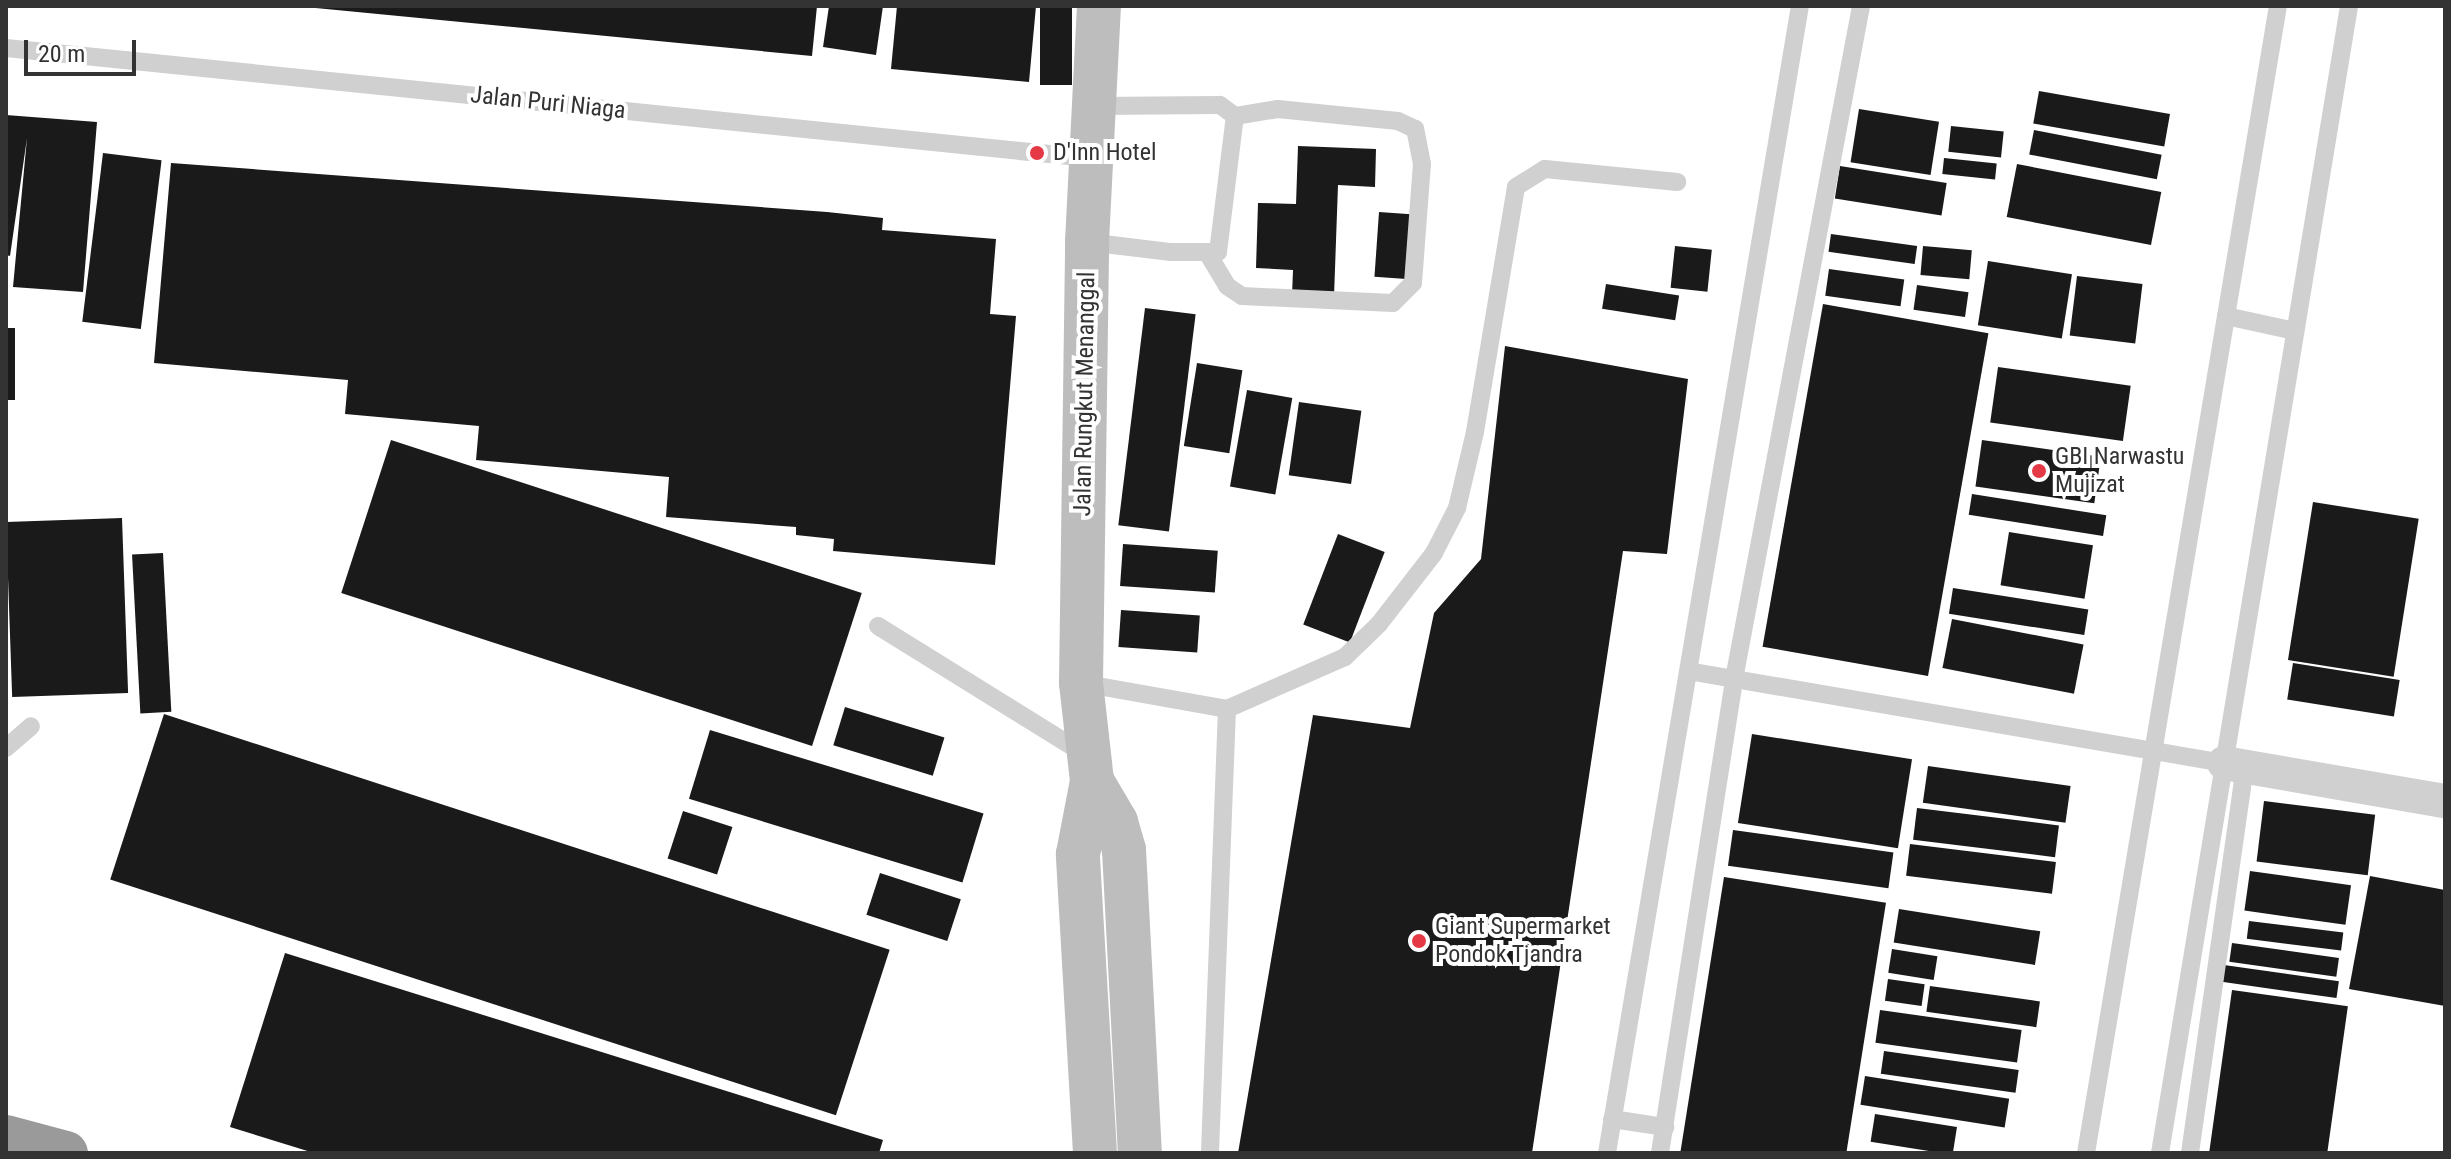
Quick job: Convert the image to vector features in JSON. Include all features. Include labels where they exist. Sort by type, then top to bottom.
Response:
[{"type":"highway","points":[[6,1137],[66,1153]]},
{"type":"main road","name":"Jalan Rungkut Menanggal","points":[[1095,1153],[1078,854],[1091,769],[1081,683],[1089,158],[1099,6]]},
{"type":"main road","name":"Jalan Rungkut Menanggal","points":[[1091,769],[1116,822],[1124,850],[1140,1153]]},
{"type":"street","points":[[2234,765],[2445,801]]},
{"type":"lane","points":[[1607,1153],[1800,6]]},
{"type":"lane","points":[[1660,1153],[1734,679],[1861,6]]},
{"type":"lane","points":[[2086,1153],[2278,6]]},
{"type":"lane","points":[[2190,1153],[2208,1037],[2234,765],[2295,331],[2349,6]]},
{"type":"lane","name":"Jalan Puri Niaga","points":[[6,48],[1089,158]]},
{"type":"lane","points":[[1091,106],[1178,109],[1220,105],[1235,116],[1278,109],[1398,121],[1415,129],[1422,164],[1413,283],[1393,303],[1242,296],[1227,286],[1208,254]]},
{"type":"lane","points":[[1087,242],[1208,254],[1223,244],[1235,116]]},
{"type":"lane","points":[[1081,683],[1227,709],[1345,657],[1379,624],[1434,553],[1457,508],[1475,432],[1516,187],[1545,169],[1677,182]]},
{"type":"lane","points":[[2226,316],[2295,331]]},
{"type":"lane","points":[[878,626],[1091,769]]},
{"type":"lane","points":[[1688,671],[2234,765]]},
{"type":"lane","points":[[1210,1153],[1227,709]]},
{"type":"lane","points":[[6,748],[31,726]]},
{"type":"lane","points":[[2160,1153],[2180,1032],[2234,765]]},
{"type":"lane","points":[[2180,1032],[2208,1037]]},
{"type":"lane","points":[[1612,1119],[1665,1127]]},
{"type":"building","points":[[295,6],[817,6],[812,56]]},
{"type":"building","points":[[829,6],[883,6],[876,55],[823,47]]},
{"type":"building","points":[[897,6],[1036,6],[1029,82],[891,69]]},
{"type":"building","points":[[1040,6],[1072,6],[1072,85],[1040,85]]},
{"type":"building","points":[[2039,91],[2170,114],[2164,147],[2033,123]]},
{"type":"building","points":[[1859,109],[1939,122],[1931,175],[1851,162]]},
{"type":"building","points":[[6,115],[97,122],[83,292],[13,287],[27,138],[10,256],[6,255]]},
{"type":"building","points":[[1951,126],[2004,132],[2001,157],[1948,152]]},
{"type":"building","points":[[2034,130],[2162,155],[2157,179],[2029,155]]},
{"type":"building","points":[[1298,146],[1376,149],[1375,187],[1338,185],[1334,297],[1292,295],[1293,270],[1256,268],[1258,203],[1296,204]]},
{"type":"building","points":[[103,153],[162,160],[141,329],[82,322]]},
{"type":"building","points":[[1944,158],[1997,164],[1995,179],[1942,174]]},
{"type":"building","points":[[171,163],[827,212],[883,218],[882,230],[996,239],[990,314],[1016,316],[995,565],[833,551],[834,539],[796,535],[796,527],[666,517],[669,477],[476,460],[479,426],[345,414],[348,380],[154,363]]},
{"type":"building","points":[[2017,164],[2161,192],[2151,245],[2007,217]]},
{"type":"building","points":[[1840,166],[1947,183],[1942,215],[1835,199]]},
{"type":"building","points":[[1379,212],[1411,214],[1406,279],[1374,277]]},
{"type":"building","points":[[1831,234],[1917,246],[1915,264],[1828,252]]},
{"type":"building","points":[[1675,246],[1712,250],[1707,292],[1671,288]]},
{"type":"building","points":[[1923,246],[1972,250],[1969,279],[1920,275]]},
{"type":"building","points":[[1988,261],[2072,274],[2062,338],[1978,325]]},
{"type":"building","points":[[1829,269],[1904,280],[1901,306],[1825,296]]},
{"type":"building","points":[[2077,276],[2143,284],[2135,344],[2070,336]]},
{"type":"building","points":[[1606,284],[1679,296],[1675,320],[1602,309]]},
{"type":"building","points":[[1917,285],[1968,292],[1965,317],[1914,310]]},
{"type":"building","points":[[1823,304],[1988,333],[1928,676],[1763,647]]},
{"type":"building","points":[[1145,308],[1196,314],[1169,532],[1118,525]]},
{"type":"building","points":[[6,328],[15,328],[15,400],[6,400]]},
{"type":"building","name":"Giant Supermarket Pondok Tjandra","points":[[1505,346],[1688,379],[1667,554],[1623,551],[1532,1153],[1238,1153],[1313,715],[1410,728],[1434,613],[1481,559]]},
{"type":"building","points":[[1197,363],[1242,370],[1229,453],[1184,446]]},
{"type":"building","points":[[1998,367],[2131,386],[2123,441],[1990,422]]},
{"type":"building","points":[[1247,390],[1292,398],[1275,494],[1230,487]]},
{"type":"building","points":[[1299,402],[1361,411],[1351,484],[1289,475]]},
{"type":"building","points":[[391,440],[862,593],[812,746],[341,593]]},
{"type":"building","name":"GBI Narwastu Mujizat","points":[[1982,440],[2101,457],[2094,503],[1975,487]]},
{"type":"building","points":[[1972,494],[2106,515],[2103,536],[1969,515]]},
{"type":"building","points":[[2313,502],[2419,519],[2394,677],[2288,660]]},
{"type":"building","points":[[122,518],[128,693],[12,697],[6,522]]},
{"type":"building","points":[[2009,532],[2093,545],[2085,599],[2001,585]]},
{"type":"building","points":[[1338,534],[1385,552],[1350,642],[1303,625]]},
{"type":"building","points":[[1123,544],[1218,551],[1215,593],[1120,586]]},
{"type":"building","points":[[163,553],[171,712],[140,713],[132,555]]},
{"type":"building","points":[[1953,588],[2088,609],[2084,635],[1949,614]]},
{"type":"building","points":[[1121,610],[1200,616],[1197,652],[1118,647]]},
{"type":"building","points":[[1952,619],[2084,645],[2074,694],[1942,668]]},
{"type":"building","points":[[2293,663],[2400,680],[2394,716],[2287,700]]},
{"type":"building","points":[[845,707],[944,737],[933,776],[833,745]]},
{"type":"building","points":[[164,714],[890,950],[836,1115],[110,879]]},
{"type":"building","points":[[710,730],[984,814],[962,882],[689,799]]},
{"type":"building","points":[[1752,734],[1912,759],[1898,848],[1738,823]]},
{"type":"building","points":[[1928,766],[2071,786],[2065,823],[1923,803]]},
{"type":"building","points":[[2264,801],[2375,815],[2368,875],[2257,862]]},
{"type":"building","points":[[1917,808],[2059,825],[2055,857],[1913,840]]},
{"type":"building","points":[[683,811],[732,827],[717,875],[668,859]]},
{"type":"building","points":[[1733,830],[1893,853],[1888,888],[1728,866]]},
{"type":"building","points":[[1910,844],[2056,862],[2052,894],[1906,876]]},
{"type":"building","points":[[2250,871],[2351,885],[2345,925],[2244,911]]},
{"type":"building","points":[[880,873],[961,899],[947,941],[866,915]]},
{"type":"building","points":[[2370,876],[2445,890],[2445,1006],[2349,989]]},
{"type":"building","points":[[1724,877],[1886,903],[1846,1153],[1680,1153]]},
{"type":"building","points":[[1899,909],[2040,931],[2035,965],[1894,943]]},
{"type":"building","points":[[2249,921],[2343,933],[2341,950],[2247,939]]},
{"type":"building","points":[[2232,943],[2339,958],[2336,977],[2229,962]]},
{"type":"building","points":[[1892,949],[1937,956],[1934,980],[1888,973]]},
{"type":"building","points":[[285,953],[883,1140],[879,1153],[314,1153],[230,1127]]},
{"type":"building","points":[[2224,965],[2339,981],[2337,998],[2222,982]]},
{"type":"building","points":[[1888,979],[1925,984],[1922,1006],[1885,1001]]},
{"type":"building","points":[[1930,986],[2040,1001],[2036,1027],[1926,1012]]},
{"type":"building","points":[[2232,990],[2348,1006],[2327,1153],[2209,1152]]},
{"type":"building","points":[[1880,1010],[2022,1030],[2017,1063],[1875,1043]]},
{"type":"building","points":[[1884,1051],[2019,1070],[2015,1093],[1881,1074]]},
{"type":"building","points":[[1865,1076],[2009,1099],[2005,1127],[1860,1105]]},
{"type":"building","points":[[1875,1114],[1957,1127],[1953,1153],[1871,1142]]},
{"type":"place","name":"D'Inn Hotel","points":[[1037,153]]},
{"type":"place","name":"GBI Narwastu Mujizat","points":[[2039,471]]},
{"type":"place","name":"Giant Supermarket Pondok Tjandra","points":[[1419,941]]}]
